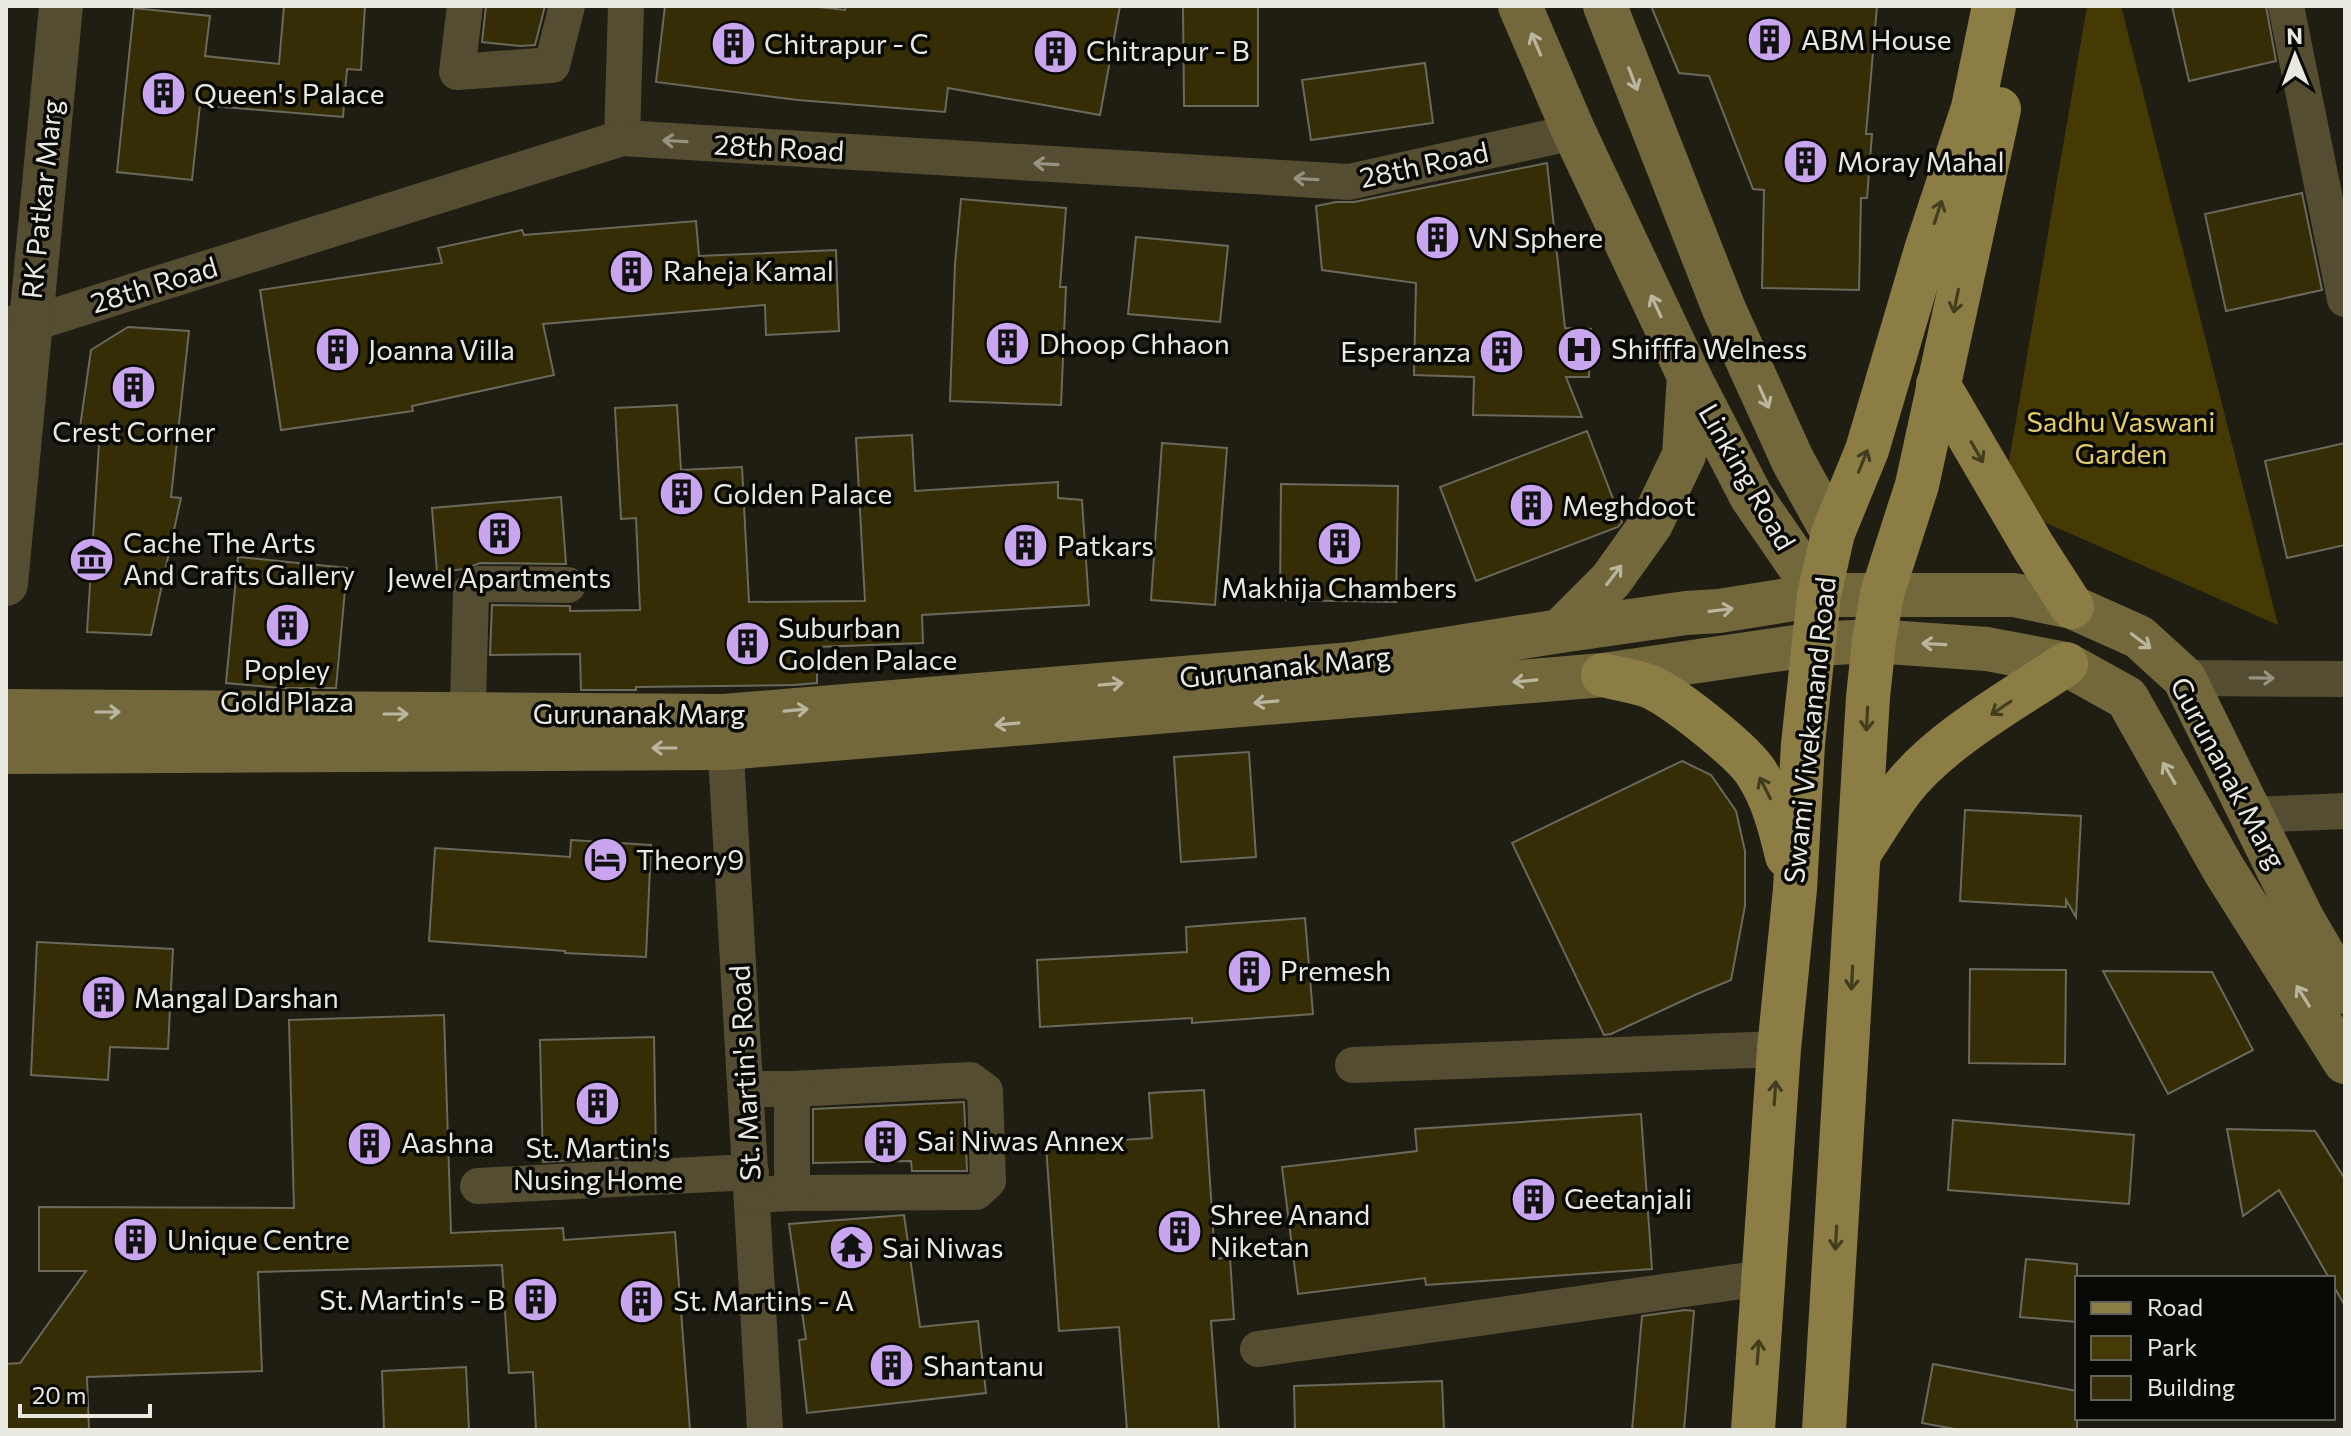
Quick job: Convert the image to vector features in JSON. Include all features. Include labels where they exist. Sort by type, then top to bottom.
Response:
[{"type":"main road","name":"Linking Road","points":[[1520,6],[1574,132],[1689,376],[1751,496],[1819,595]]},
{"type":"main road","name":"Linking Road","points":[[1605,6],[1724,309],[1793,461],[1833,533]]},
{"type":"main road","name":"Swami Vivekanand Road","points":[[1753,1430],[1779,1049],[1795,889],[1803,744],[1819,595],[1833,533],[1867,450],[1926,250],[1973,108],[1994,6]]},
{"type":"main road","name":"Swami Vivekanand Road","points":[[1824,1430],[1874,641],[1882,594],[1917,485],[2021,6]]},
{"type":"main road","points":[[1560,631],[1611,580],[1651,524],[1684,455],[1689,376]]},
{"type":"main road","points":[[1938,384],[2072,607]]},
{"type":"main road","points":[[1833,533],[1882,594]]},
{"type":"main road","name":"Gurunanak Marg","points":[[724,732],[1352,664],[1819,595],[2014,595],[2072,607],[2139,637],[2184,678],[2302,918],[2345,992]]},
{"type":"main road","name":"Gurunanak Marg","points":[[6,752],[467,732],[724,732],[1603,675],[1815,644],[1874,641],[1987,649],[2066,664],[2127,698],[2224,870],[2345,1062]]},
{"type":"main road","points":[[1859,853],[1904,788],[1937,755],[1972,727],[2066,664]]},
{"type":"main road","points":[[1603,675],[1650,687],[1687,711],[1756,771],[1776,810],[1795,889]]},
{"type":"main road","name":"Gurunanak Marg","points":[[6,711],[467,732]]},
{"type":"street","name":"RK Patkar Marg","points":[[6,584],[18,324],[61,6]]},
{"type":"street","points":[[465,6],[457,72],[552,65],[567,6]]},
{"type":"street","points":[[622,138],[626,6]]},
{"type":"street","points":[[2286,6],[2345,299]]},
{"type":"street","name":"28th Road","points":[[18,324],[622,138],[1349,182],[1574,132]]},
{"type":"street","points":[[467,732],[471,591],[480,584],[568,585]]},
{"type":"street","points":[[2184,678],[2345,679]]},
{"type":"street","name":"St. Martin's Road","points":[[724,732],[765,1430]]},
{"type":"street","points":[[2251,815],[2345,811]]},
{"type":"street","points":[[1353,1065],[1779,1049]]},
{"type":"street","points":[[478,1186],[751,1183],[792,1193],[976,1192],[988,1181],[985,1091],[970,1080],[746,1089]]},
{"type":"street","points":[[792,1089],[792,1193]]},
{"type":"street","points":[[1258,1349],[1763,1278]]},
{"type":"green space","name":"Sadhu Vaswani Garden","points":[[2087,6],[2121,6],[2278,625],[2037,519],[2009,461]]},
{"type":"building","points":[[284,6],[365,6],[361,70],[347,69],[343,117],[200,105],[192,180],[117,172],[134,8],[210,16],[205,56],[279,64]]},
{"type":"building","points":[[486,6],[545,6],[535,45],[482,42]]},
{"type":"building","points":[[665,6],[810,6],[845,10],[846,6],[1120,6],[1100,115],[948,88],[945,112],[798,100],[656,82]]},
{"type":"building","points":[[1183,6],[1258,6],[1258,106],[1184,106]]},
{"type":"building","points":[[1651,6],[1877,6],[1866,134],[1872,134],[1867,198],[1861,198],[1859,290],[1762,288],[1764,190],[1753,189],[1709,76],[1679,73]]},
{"type":"building","points":[[2172,6],[2266,6],[2276,61],[2189,81]]},
{"type":"building","points":[[1425,63],[1433,123],[1311,140],[1302,80]]},
{"type":"building","points":[[1547,163],[1565,328],[1591,329],[1589,377],[1566,377],[1582,417],[1473,415],[1474,377],[1414,375],[1416,283],[1322,270],[1316,206],[1354,202]]},
{"type":"building","points":[[2302,193],[2322,290],[2226,311],[2205,214]]},
{"type":"building","name":"Dhoop Chhaon","points":[[961,199],[1066,208],[1060,287],[1066,287],[1061,405],[950,401],[955,264]]},
{"type":"building","points":[[696,221],[699,256],[836,250],[839,331],[766,335],[765,305],[543,324],[554,375],[412,406],[413,411],[281,430],[260,290],[442,263],[438,248],[522,230],[524,235]]},
{"type":"building","points":[[1136,237],[1228,246],[1220,322],[1128,314]]},
{"type":"building","points":[[128,327],[189,331],[171,497],[181,498],[151,635],[87,632],[100,429],[80,427],[91,350]]},
{"type":"building","points":[[677,405],[681,470],[742,467],[749,602],[865,601],[856,438],[912,435],[915,491],[1058,482],[1058,498],[1082,500],[1089,605],[922,615],[923,643],[817,647],[817,683],[794,685],[581,690],[580,654],[490,655],[492,605],[570,606],[570,611],[640,610],[636,518],[621,519],[615,408]]},
{"type":"building","name":"Meghdoot","points":[[1587,431],[1622,522],[1618,527],[1476,581],[1440,487]]},
{"type":"building","points":[[1162,443],[1227,448],[1215,605],[1151,600]]},
{"type":"building","points":[[2345,443],[2345,545],[2287,558],[2265,461]]},
{"type":"building","name":"Makhija Chambers","points":[[1281,484],[1398,486],[1396,602],[1280,600]]},
{"type":"building","name":"Jewel Apartments","points":[[561,497],[566,564],[480,563],[465,569],[437,572],[432,508]]},
{"type":"building","name":"Popley Gold Plaza","points":[[238,557],[347,568],[336,688],[280,688],[226,683]]},
{"type":"building","points":[[1249,752],[1256,857],[1181,862],[1174,757]]},
{"type":"building","points":[[1682,761],[1711,775],[1736,811],[1745,851],[1745,906],[1731,980],[1604,1035],[1512,843]]},
{"type":"building","points":[[1965,810],[2081,816],[2076,917],[2066,900],[2066,907],[1960,901]]},
{"type":"building","points":[[571,840],[651,845],[646,957],[429,941],[435,848],[570,857]]},
{"type":"building","points":[[1305,918],[1313,1014],[1192,1023],[1192,1018],[1040,1027],[1037,960],[1187,952],[1186,927]]},
{"type":"building","name":"Mangal Darshan","points":[[37,942],[173,949],[168,1049],[110,1047],[108,1080],[31,1075]]},
{"type":"building","points":[[1970,969],[2066,970],[2065,1064],[1969,1063]]},
{"type":"building","points":[[2103,971],[2212,972],[2253,1050],[2168,1094]]},
{"type":"building","points":[[444,1015],[451,1233],[563,1228],[564,1240],[675,1232],[690,1430],[536,1430],[533,1372],[509,1373],[502,1265],[258,1272],[262,1371],[87,1377],[89,1430],[6,1430],[6,1364],[20,1363],[86,1271],[39,1271],[39,1207],[294,1208],[289,1020]]},
{"type":"building","name":"St. Martin's Nusing Home","points":[[654,1037],[656,1156],[543,1162],[540,1040]]},
{"type":"building","name":"Shree Anand Niketan","points":[[1204,1090],[1215,1259],[1230,1257],[1234,1319],[1211,1321],[1219,1430],[1127,1430],[1119,1327],[1059,1331],[1046,1145],[1152,1138],[1149,1093]]},
{"type":"building","name":"Sai Niwas Annex","points":[[964,1102],[967,1171],[912,1171],[911,1161],[813,1163],[813,1109]]},
{"type":"building","name":"Geetanjali","points":[[1641,1114],[1652,1269],[1426,1285],[1425,1278],[1298,1294],[1282,1167],[1417,1151],[1415,1129]]},
{"type":"building","points":[[1953,1120],[2134,1135],[2129,1204],[1948,1190]]},
{"type":"building","points":[[2227,1129],[2315,1131],[2345,1179],[2345,1306],[2335,1288],[2335,1276],[2328,1276],[2279,1190],[2243,1216]]},
{"type":"building","points":[[904,1215],[920,1327],[978,1321],[986,1393],[807,1413],[799,1340],[806,1339],[789,1224]]},
{"type":"building","points":[[2026,1259],[2077,1264],[2075,1322],[2020,1317]]},
{"type":"building","points":[[1694,1311],[1684,1430],[1632,1430],[1642,1316]]},
{"type":"building","points":[[1933,1364],[2075,1391],[2077,1430],[1960,1430],[1922,1423]]},
{"type":"building","points":[[466,1367],[469,1430],[384,1430],[382,1371]]},
{"type":"building","points":[[1442,1381],[1444,1430],[1295,1430],[1294,1386]]},
{"type":"place","name":"ABM House","points":[[1770,40]]},
{"type":"place","name":"Chitrapur - C","points":[[733,44]]},
{"type":"place","name":"Chitrapur - B","points":[[1055,51]]},
{"type":"place","name":"Queen's Palace","points":[[163,94]]},
{"type":"place","name":"Moray Mahal","points":[[1806,162]]},
{"type":"place","name":"VN Sphere","points":[[1437,238]]},
{"type":"place","name":"Raheja Kamal","points":[[632,271]]},
{"type":"place","name":"Dhoop Chhaon","points":[[1008,344]]},
{"type":"place","name":"Shifffa Welness","points":[[1580,349]]},
{"type":"place","name":"Joanna Villa","points":[[337,350]]},
{"type":"place","name":"Esperanza","points":[[1502,352]]},
{"type":"place","name":"Crest Corner","points":[[134,388]]},
{"type":"place","name":"Golden Palace","points":[[682,494]]},
{"type":"place","name":"Meghdoot","points":[[1531,506]]},
{"type":"place","name":"Jewel Apartments","points":[[499,534]]},
{"type":"place","name":"Makhija Chambers","points":[[1339,543]]},
{"type":"place","name":"Patkars","points":[[1026,546]]},
{"type":"place","name":"Cache The Arts And Crafts Gallery","points":[[92,559]]},
{"type":"place","name":"Popley Gold Plaza","points":[[287,625]]},
{"type":"place","name":"Suburban Golden Palace","points":[[747,644]]},
{"type":"place","name":"Theory9","points":[[605,860]]},
{"type":"place","name":"Premesh","points":[[1249,971]]},
{"type":"place","name":"Mangal Darshan","points":[[103,998]]},
{"type":"place","name":"St. Martin's Nusing Home","points":[[598,1103]]},
{"type":"place","name":"Sai Niwas Annex","points":[[886,1141]]},
{"type":"place","name":"Aashna","points":[[370,1143]]},
{"type":"place","name":"Geetanjali","points":[[1533,1199]]},
{"type":"place","name":"Shree Anand Niketan","points":[[1179,1231]]},
{"type":"place","name":"Unique Centre","points":[[136,1240]]},
{"type":"place","name":"Sai Niwas","points":[[851,1248]]},
{"type":"place","name":"St. Martin's - B","points":[[536,1300]]},
{"type":"place","name":"St. Martins - A","points":[[642,1301]]},
{"type":"place","name":"Shantanu","points":[[892,1366]]}]
